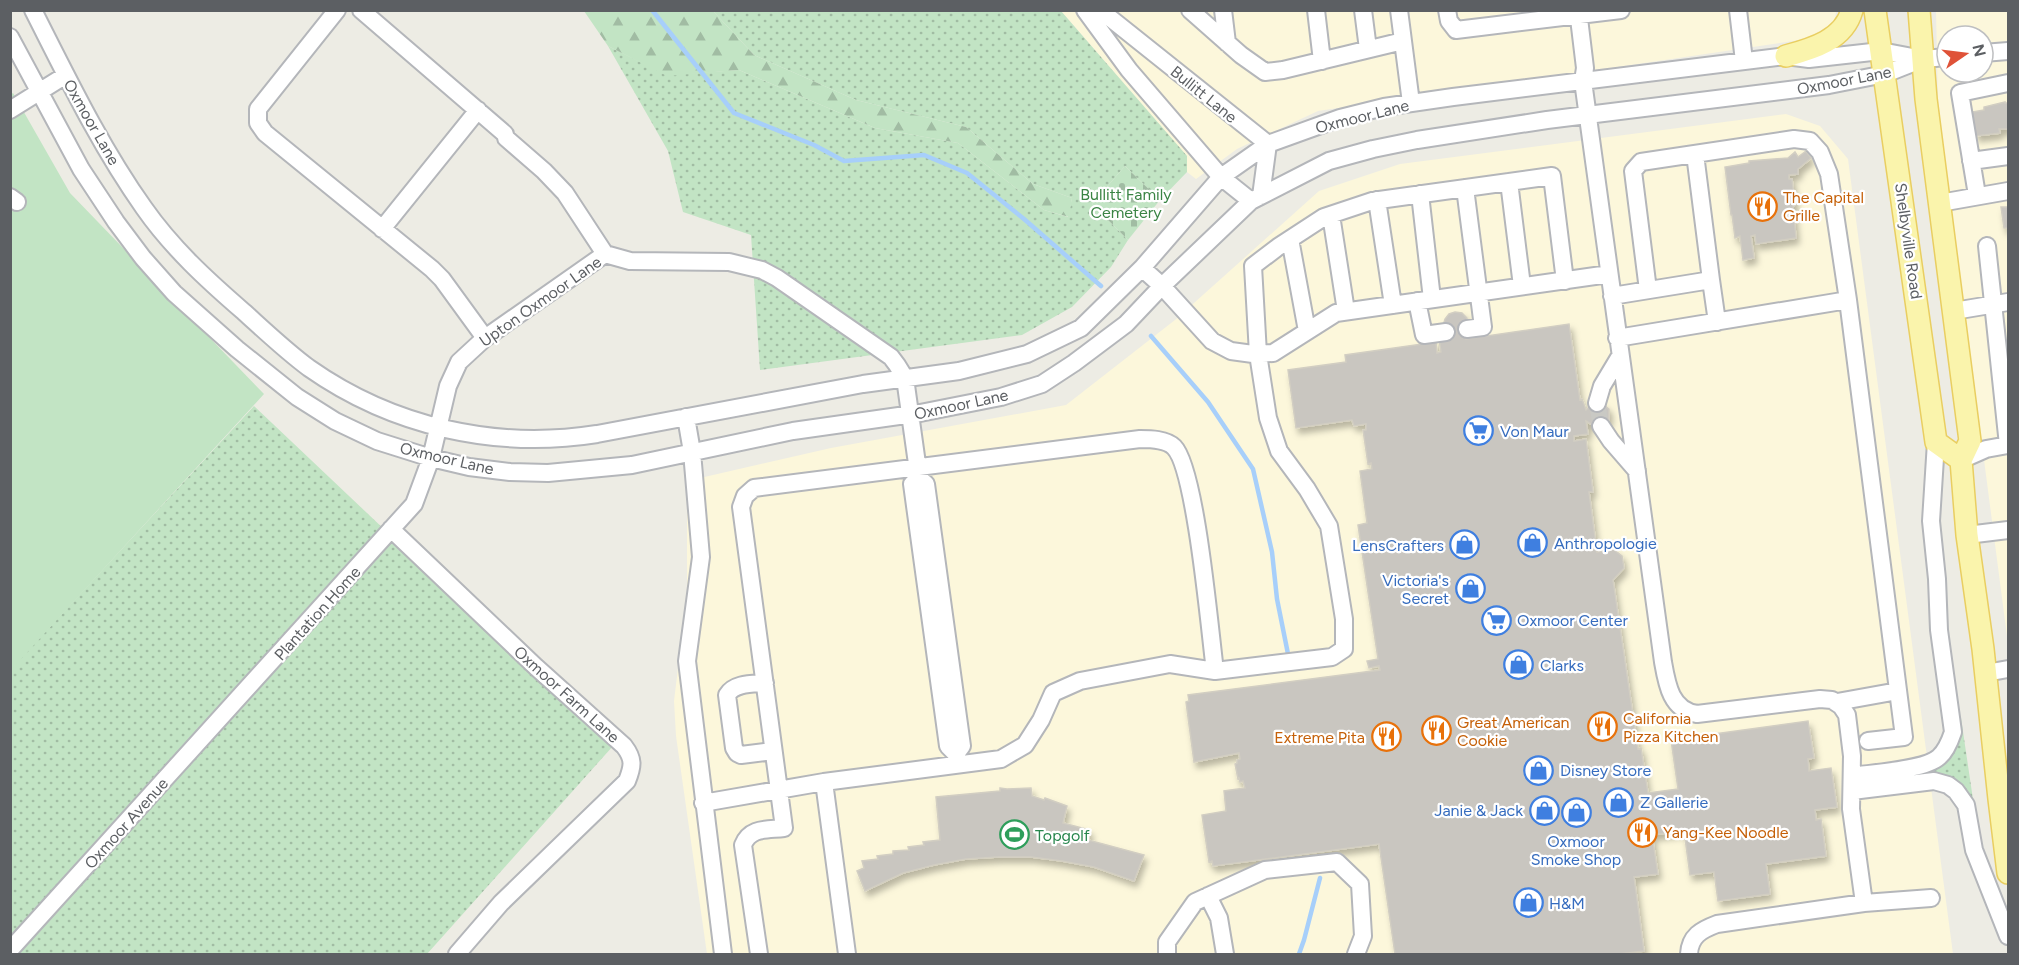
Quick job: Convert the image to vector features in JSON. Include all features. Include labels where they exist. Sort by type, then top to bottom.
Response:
[{"type":"main road","points":[[1786,56],[1806,51],[1831,39],[1846,24],[1852,10]]},
{"type":"main road","name":"Shelbyville Road","points":[[1875,10],[1936,442]]},
{"type":"main road","points":[[1919,10],[1940,203],[1970,441],[1961,460],[1967,535],[1986,673],[2001,755],[2008,868]]},
{"type":"main road","points":[[1936,442],[1961,460]]},
{"type":"street","name":"Oxmoor Lane","points":[[33,10],[99,137],[143,207],[173,245],[202,274],[292,354],[320,375],[384,410],[438,428],[500,439],[554,439],[590,435],[863,384],[959,371],[1027,354],[1081,328],[1142,268],[1221,177],[1268,144],[1341,118],[1384,107],[1412,103],[1786,56],[1809,59],[1881,51],[1923,59]]},
{"type":"street","points":[[337,10],[258,108],[258,123],[265,133],[442,279],[485,338]]},
{"type":"street","points":[[361,10],[544,171],[565,193],[605,254]]},
{"type":"street","points":[[1085,10],[1129,70],[1221,177],[1256,198],[1268,144]]},
{"type":"street","name":"Bullitt Lane","points":[[1100,10],[1268,144]]},
{"type":"street","points":[[1190,10],[1227,43],[1265,72],[1403,41]]},
{"type":"street","points":[[1223,10],[1227,43]]},
{"type":"street","points":[[1316,10],[1322,61]]},
{"type":"street","points":[[1363,10],[1368,49]]},
{"type":"street","points":[[1399,10],[1412,103]]},
{"type":"street","points":[[1447,10],[1449,21],[1456,30],[1578,13],[1621,10]]},
{"type":"street","points":[[1738,10],[1744,61]]},
{"type":"street","points":[[1578,13],[1587,116],[1617,338],[1665,673],[1671,696],[1685,711],[1697,714],[1812,700],[1828,699],[1837,702],[1898,691]]},
{"type":"street","name":"Oxmoor Lane","points":[[10,37],[81,169],[103,203],[143,258],[174,293],[237,350],[297,397],[334,421],[376,441],[431,458],[487,470],[548,473],[632,465],[793,431],[910,415],[992,399],[1042,384],[1126,324],[1162,286],[1256,198],[1329,160],[1429,138],[1829,85],[1885,74],[1923,59]]},
{"type":"street","points":[[1923,59],[1935,58]]},
{"type":"street","points":[[10,110],[66,75]]},
{"type":"street","points":[[1977,195],[1960,93],[2008,83]]},
{"type":"street","points":[[382,229],[477,110]]},
{"type":"street","points":[[1648,290],[1633,171],[1641,162],[1794,139],[1810,141],[1820,152],[1829,174],[1848,300],[1904,737],[1868,741]]},
{"type":"street","points":[[1695,154],[1717,322]]},
{"type":"street","points":[[1971,161],[2008,156]]},
{"type":"street","points":[[703,803],[957,759],[1001,759],[1025,745],[1041,720],[1053,693],[1080,681],[1170,664],[1215,671],[1332,657],[1344,649],[1344,619],[1329,526],[1279,451],[1268,418],[1258,354],[1253,266],[1290,239],[1331,215],[1377,200],[1552,176],[1565,281]]},
{"type":"street","points":[[1509,182],[1522,286]]},
{"type":"street","points":[[1465,188],[1483,327],[1467,329]]},
{"type":"street","points":[[1940,203],[2008,191]]},
{"type":"street","points":[[1420,194],[1425,300],[1424,335],[1446,332]]},
{"type":"street","points":[[1377,200],[1393,305]]},
{"type":"street","points":[[1331,215],[1346,311]]},
{"type":"street","points":[[1290,239],[1307,331]]},
{"type":"street","points":[[1961,460],[1986,449],[2008,445],[2002,303],[1988,246]]},
{"type":"street","name":"Upton Oxmoor Lane","points":[[431,458],[452,373],[469,351],[605,254],[630,261],[729,262],[762,270],[891,357],[905,378]]},
{"type":"street","points":[[1142,268],[1162,286],[1212,341],[1231,351],[1258,354],[1273,353],[1336,313],[1609,274]]},
{"type":"street","points":[[1612,296],[1711,280]]},
{"type":"street","points":[[1617,338],[1848,300]]},
{"type":"street","points":[[1954,311],[2002,303]]},
{"type":"street","points":[[1597,403],[1602,386],[1620,356]]},
{"type":"street","points":[[905,378],[919,473],[912,484],[948,746],[957,759]]},
{"type":"street","points":[[686,417],[692,452],[701,557],[687,661],[723,954]]},
{"type":"street","points":[[1601,426],[1636,471]]},
{"type":"street","points":[[759,954],[743,845],[751,832],[784,828],[741,507],[745,495],[754,488],[919,473],[1140,439],[1157,440],[1174,447],[1182,461],[1192,495],[1215,671]]},
{"type":"street","points":[[1852,784],[1924,765],[1941,756],[1951,739],[1953,723],[1939,630],[1931,521],[1936,442]]},
{"type":"street","points":[[391,529],[414,504],[431,458]]},
{"type":"street","name":"Plantation Home","points":[[241,696],[391,529]]},
{"type":"street","name":"Oxmoor Farm Lane","points":[[391,529],[537,668],[624,746],[632,758],[632,767],[627,781],[501,903],[457,954]]},
{"type":"street","points":[[1967,535],[2008,530]]},
{"type":"street","points":[[1986,673],[2008,669]]},
{"type":"street","points":[[765,683],[736,687],[730,689],[727,695],[734,748],[741,755],[774,750]]},
{"type":"street","name":"Oxmoor Avenue","points":[[10,950],[241,696]]},
{"type":"street","points":[[1837,702],[1846,714],[1852,756],[1851,809],[1864,903]]},
{"type":"street","points":[[1852,784],[1934,781],[1956,790],[1966,805],[1974,850],[2008,936]]},
{"type":"street","points":[[824,782],[847,954]]},
{"type":"street","points":[[1167,954],[1167,942],[1195,902],[1265,870],[1337,862],[1360,884],[1363,936],[1356,954]]},
{"type":"street","points":[[1208,896],[1219,918],[1225,954]]},
{"type":"street","points":[[1689,954],[1691,943],[1697,933],[1717,924],[1864,903],[1931,898]]},
{"type":"shaded area","points":[[1061,11],[1836,11],[1835,22],[1807,39],[1318,111],[1237,149],[1196,179],[1187,172],[1187,156]]},
{"type":"shaded area","points":[[1936,11],[2008,11],[2008,644],[1938,106],[1938,84],[1995,84],[1995,24],[1936,24]]},
{"type":"shaded area","points":[[1786,114],[1820,126],[1848,159],[1953,954],[707,954],[676,736],[674,701],[687,594],[687,481],[831,448],[1066,405],[1175,320],[1319,191],[1400,164]]},
{"type":"green space","points":[[584,11],[713,11],[754,55],[856,100],[966,127],[1033,184],[1072,198],[1069,217],[1044,210],[958,143],[875,128],[739,70],[667,76],[608,46]]},
{"type":"green space","points":[[713,11],[1061,11],[1187,156],[1187,172],[1160,200],[1125,166],[1092,204],[1128,240],[1111,267],[1072,307],[1022,335],[760,370],[751,235],[683,212],[668,151],[608,46],[667,75],[739,70],[875,128],[958,143],[1044,210],[1068,217],[1072,198],[1033,184],[966,127],[856,100],[754,55]]},
{"type":"green space","points":[[13,93],[70,193],[264,394],[11,670],[10,95]]},
{"type":"green space","name":"Bullitt Family Cemetery","points":[[1125,166],[1160,200],[1128,240],[1092,204]]},
{"type":"green space","points":[[254,406],[613,746],[427,954],[11,954],[10,670]]},
{"type":"green space","points":[[1958,718],[1961,718],[1975,813],[1973,807],[1915,776],[1915,773],[1925,771]]},
{"type":"building","points":[[2008,103],[2008,129],[1999,129],[2000,133],[1976,136],[1972,112]]},
{"type":"building","name":"The Capital Grille","points":[[1806,151],[1811,158],[1798,169],[1798,174],[1789,175],[1789,179],[1792,179],[1795,205],[1793,206],[1796,238],[1756,244],[1755,235],[1751,236],[1754,258],[1743,260],[1740,236],[1735,238],[1725,167],[1749,163],[1749,161],[1788,158],[1795,152],[1798,157]]},
{"type":"building","points":[[2001,207],[2008,207],[2008,228],[2004,228]]},
{"type":"building","name":"Oxmoor Center","points":[[1462,313],[1467,318],[1466,339],[1569,324],[1580,400],[1582,399],[1586,410],[1592,404],[1602,403],[1609,409],[1609,420],[1605,425],[1594,426],[1586,421],[1588,434],[1574,436],[1574,441],[1586,439],[1593,492],[1589,492],[1597,552],[1613,549],[1622,556],[1624,568],[1613,580],[1638,749],[1641,748],[1648,793],[1678,789],[1671,740],[1808,721],[1814,758],[1808,759],[1809,771],[1831,768],[1837,807],[1815,810],[1816,820],[1821,819],[1826,856],[1766,864],[1770,894],[1718,901],[1714,872],[1690,875],[1684,831],[1652,835],[1658,874],[1634,877],[1644,951],[1619,954],[1395,954],[1379,844],[1213,866],[1212,861],[1209,862],[1202,815],[1226,811],[1224,791],[1245,788],[1243,781],[1240,782],[1238,779],[1235,764],[1240,759],[1239,753],[1194,762],[1186,702],[1189,701],[1188,695],[1380,670],[1379,666],[1369,668],[1367,661],[1378,659],[1358,525],[1367,523],[1360,471],[1372,469],[1371,463],[1368,464],[1363,430],[1366,430],[1366,424],[1354,426],[1352,420],[1296,428],[1288,370],[1346,362],[1345,355],[1436,342],[1437,353],[1441,352],[1439,339],[1445,319],[1449,314]]},
{"type":"building","name":"Topgolf","points":[[1000,788],[1031,788],[1032,796],[1067,806],[1063,823],[1090,830],[1088,840],[1144,855],[1134,881],[1094,867],[1062,861],[1031,857],[998,857],[966,859],[934,865],[903,873],[865,891],[857,871],[864,868],[862,861],[878,859],[877,856],[893,854],[893,851],[909,850],[908,847],[924,845],[923,842],[940,840],[936,797],[1000,791]]},
{"type":"waterway","points":[[652,10],[734,113],[814,145],[844,161],[924,155],[967,173],[1101,286]]},
{"type":"waterway","points":[[1151,336],[1208,402],[1253,469],[1272,552],[1277,599],[1288,654]]},
{"type":"waterway","points":[[1299,954],[1320,878]]},
{"type":"tunnel","points":[[1597,403],[1601,426]]},
{"type":"place","name":"The Capital Grille","points":[[1762,206]]},
{"type":"place","name":"Von Maur","points":[[1479,431]]},
{"type":"place","name":"Anthropologie","points":[[1533,543]]},
{"type":"place","name":"LensCrafters","points":[[1465,545]]},
{"type":"place","name":"Victoria's Secret","points":[[1470,589]]},
{"type":"place","name":"Oxmoor Center","points":[[1496,620]]},
{"type":"place","name":"Clarks","points":[[1519,665]]},
{"type":"place","name":"California Pizza Kitchen","points":[[1602,727]]},
{"type":"place","name":"Great American Cookie","points":[[1436,731]]},
{"type":"place","name":"Extreme Pita","points":[[1386,737]]},
{"type":"place","name":"Disney Store","points":[[1539,770]]},
{"type":"place","name":"Z Gallerie","points":[[1619,802]]},
{"type":"place","name":"Janie & Jack","points":[[1544,810]]},
{"type":"place","name":"Oxmoor Smoke Shop","points":[[1576,813]]},
{"type":"place","name":"Yang-Kee Noodle","points":[[1642,832]]},
{"type":"place","name":"Topgolf","points":[[1014,835]]},
{"type":"place","name":"H&M","points":[[1528,903]]}]
